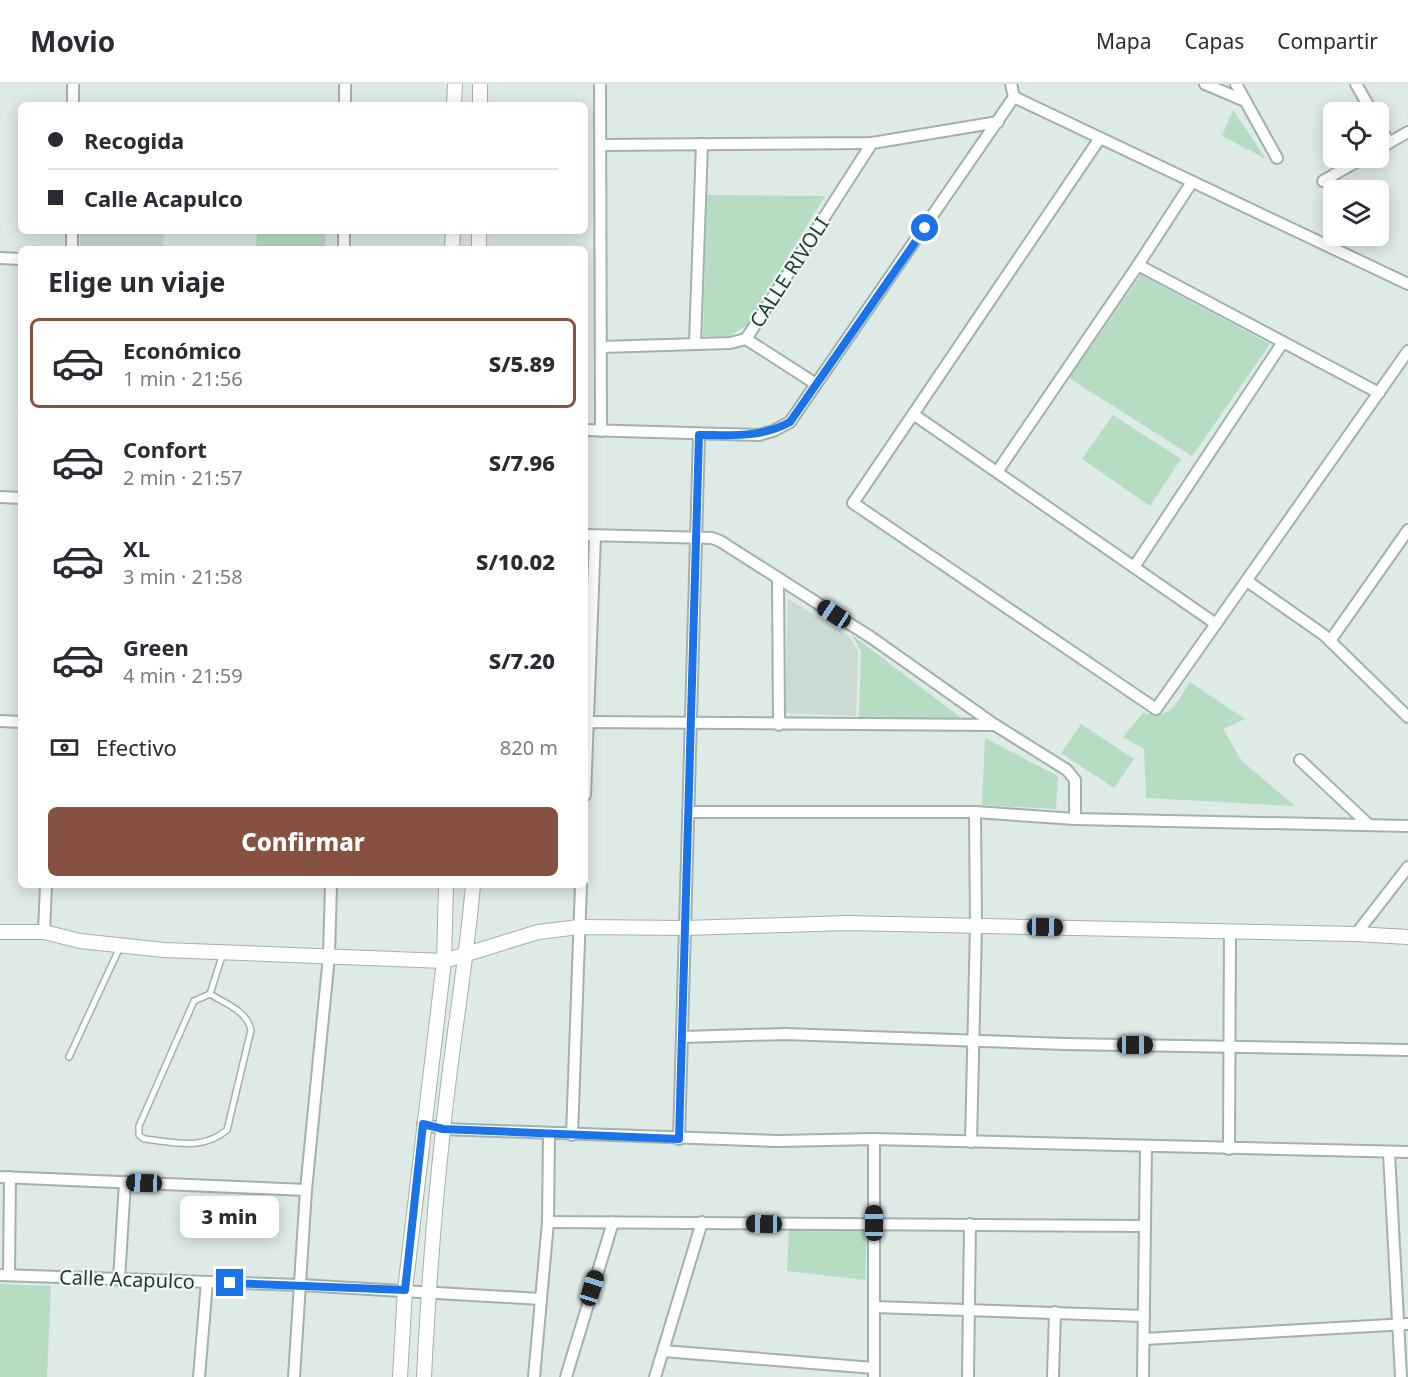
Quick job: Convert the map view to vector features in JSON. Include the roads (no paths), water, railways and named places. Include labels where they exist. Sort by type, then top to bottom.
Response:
[{"type":"street","points":[[73,84],[73,102]]},
{"type":"street","points":[[345,84],[345,102]]},
{"type":"street","points":[[454,84],[454,102]]},
{"type":"street","points":[[480,84],[480,102]]},
{"type":"street","points":[[600,84],[600,431]]},
{"type":"street","points":[[588,430],[759,435],[790,422],[998,122],[1014,97],[1011,84]]},
{"type":"street","points":[[1205,84],[1245,101]]},
{"type":"street","points":[[1236,84],[1277,158]]},
{"type":"street","points":[[1356,84],[1366,102]]},
{"type":"street","points":[[1014,97],[1408,284]]},
{"type":"street","points":[[601,145],[873,143],[998,122]]},
{"type":"street","points":[[1389,142],[1408,132]]},
{"type":"street","points":[[1100,138],[852,503],[1156,709],[1408,351]]},
{"type":"street","name":"CALLE RIVOLI","points":[[600,347],[730,343],[746,339],[873,143]]},
{"type":"street","points":[[695,343],[702,144]]},
{"type":"street","points":[[1325,180],[1346,168]]},
{"type":"street","points":[[997,472],[1192,182]]},
{"type":"street","points":[[0,258],[18,259]]},
{"type":"street","points":[[1138,265],[1379,393]]},
{"type":"street","points":[[746,339],[816,384]]},
{"type":"street","points":[[1134,567],[1283,342]]},
{"type":"street","points":[[913,414],[1216,624]]},
{"type":"street","points":[[679,1139],[698,537],[699,435]]},
{"type":"street","points":[[0,497],[18,498]]},
{"type":"street","points":[[1330,641],[1408,530]]},
{"type":"street","points":[[588,660],[590,536],[698,537],[720,541],[872,638],[995,724],[1067,770],[1074,780],[1075,819]]},
{"type":"street","points":[[778,578],[779,724]]},
{"type":"street","points":[[1247,581],[1330,641],[1406,710]]},
{"type":"street","points":[[0,722],[18,722]]},
{"type":"street","points":[[588,722],[691,725],[995,724]]},
{"type":"street","points":[[1300,760],[1368,824]]},
{"type":"street","points":[[688,812],[975,812],[1075,819],[1408,826]]},
{"type":"street","points":[[971,1142],[976,926],[975,812]]},
{"type":"street","points":[[1356,934],[1408,867]]},
{"type":"street","points":[[44,932],[46,888]]},
{"type":"street","points":[[294,1377],[306,1190],[329,956],[331,888]]},
{"type":"street","points":[[400,1377],[405,1290],[444,961],[446,888]]},
{"type":"street","points":[[424,1377],[428,1291],[443,1129],[467,955],[473,888]]},
{"type":"street","points":[[572,1135],[581,888]]},
{"type":"street","points":[[0,932],[44,932],[80,941],[224,952],[444,961],[538,932],[579,927],[686,928],[846,923],[1408,937]]},
{"type":"street","points":[[1229,1149],[1230,931]]},
{"type":"street","points":[[683,1037],[784,1034],[972,1041],[1408,1050]]},
{"type":"street","points":[[423,1124],[443,1129],[778,1142],[874,1139],[1408,1152]]},
{"type":"street","points":[[534,1377],[548,1222],[549,1134]]},
{"type":"street","points":[[663,1351],[874,1372],[874,1139]]},
{"type":"street","points":[[1143,1377],[1146,1147]]},
{"type":"street","points":[[1389,1153],[1402,1325],[1401,1377]]},
{"type":"street","points":[[4,1275],[5,1177],[306,1190]]},
{"type":"street","points":[[118,1280],[125,1182]]},
{"type":"street","points":[[548,1222],[1145,1226]]},
{"type":"street","points":[[566,1377],[613,1222]]},
{"type":"street","points":[[655,1377],[702,1222]]},
{"type":"street","points":[[968,1377],[970,1224]]},
{"type":"street","name":"Calle Acapulco","points":[[4,1275],[300,1285],[541,1299]]},
{"type":"street","points":[[199,1377],[207,1282]]},
{"type":"street","points":[[874,1307],[1144,1316]]},
{"type":"street","points":[[1053,1377],[1055,1312]]},
{"type":"street","points":[[1144,1340],[1402,1325]]},
{"type":"lane","points":[[69,1057],[121,945]]},
{"type":"lane","points":[[210,994],[242,1013],[249,1020],[251,1030],[227,1130],[216,1139],[200,1145],[144,1139],[139,1135],[139,1126],[194,1001],[210,994],[224,952]]}]
